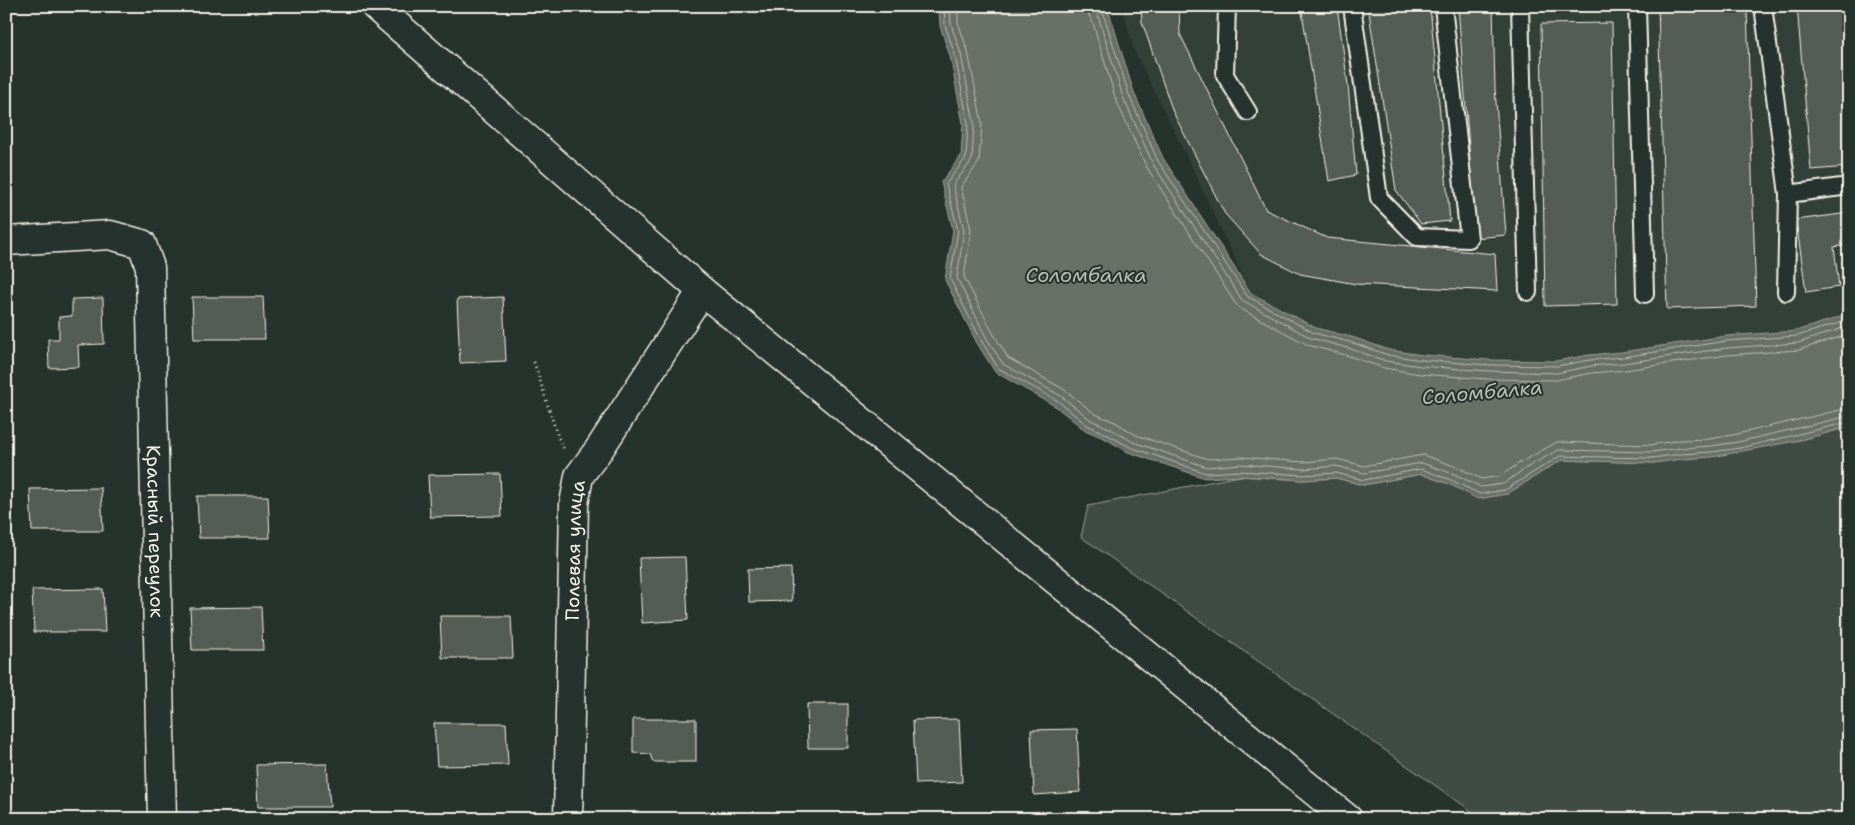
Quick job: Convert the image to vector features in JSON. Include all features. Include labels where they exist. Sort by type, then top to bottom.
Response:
[{"type":"street","points":[[375,6],[702,291],[1348,819]]},
{"type":"street","name":"Красный переулок","points":[[6,241],[110,235],[142,244],[150,267],[162,819]]},
{"type":"street","name":"Полевая улица","points":[[568,819],[574,504],[579,476],[600,448],[702,291]]},
{"type":"lane","points":[[1227,6],[1225,75],[1248,112]]},
{"type":"lane","points":[[1352,6],[1379,198],[1417,237],[1469,239],[1443,6]]},
{"type":"lane","points":[[1520,6],[1528,292]]},
{"type":"lane","points":[[1637,6],[1645,294]]},
{"type":"lane","points":[[1763,6],[1788,194],[1786,292]]},
{"type":"lane","points":[[1788,194],[1849,186]]},
{"type":"path","points":[[534,362],[558,437],[579,476]]},
{"type":"shaded area","points":[[1122,6],[1849,6],[1849,314],[1796,331],[1726,336],[1556,361],[1489,360],[1423,355],[1389,350],[1355,338],[1316,328],[1251,293],[1134,50]]},
{"type":"shaded area","points":[[1849,427],[1849,819],[1483,819],[1081,537],[1088,506],[1240,476],[1303,480],[1336,478],[1363,485],[1421,474],[1449,484],[1507,494],[1561,460],[1653,463],[1800,440]]},
{"type":"water","name":"Соломбалка","points":[[939,6],[1105,6],[1110,15],[1134,93],[1163,158],[1251,293],[1316,328],[1355,338],[1389,350],[1423,355],[1489,360],[1556,361],[1726,336],[1796,331],[1849,314],[1849,427],[1800,440],[1712,457],[1653,463],[1561,460],[1507,494],[1478,499],[1449,484],[1421,474],[1363,485],[1336,478],[1303,480],[1240,476],[1205,478],[1128,452],[1106,439],[1085,430],[1055,406],[995,372],[977,343],[945,280],[953,230],[941,182],[961,156],[963,123],[950,56],[940,26]]},
{"type":"building","points":[[1141,6],[1179,6],[1180,34],[1266,210],[1327,238],[1495,254],[1497,291],[1356,284],[1300,274],[1261,254],[1225,214],[1173,112],[1142,22]]},
{"type":"building","points":[[1301,6],[1337,6],[1348,85],[1356,175],[1329,181]]},
{"type":"building","points":[[1368,6],[1430,6],[1450,221],[1421,224],[1396,190]]},
{"type":"building","points":[[1458,6],[1493,6],[1495,89],[1506,235],[1476,238]]},
{"type":"building","points":[[1658,6],[1747,6],[1756,306],[1667,309]]},
{"type":"building","points":[[1797,6],[1849,6],[1849,167],[1811,170]]},
{"type":"building","points":[[1612,23],[1617,304],[1545,306],[1541,24]]},
{"type":"building","points":[[1849,213],[1849,245],[1834,247],[1839,287],[1806,292],[1796,220]]},
{"type":"building","points":[[192,297],[263,297],[265,339],[194,339]]},
{"type":"building","points":[[503,297],[506,361],[460,363],[457,299]]},
{"type":"building","points":[[103,298],[104,344],[78,345],[79,367],[49,368],[48,339],[59,339],[59,317],[72,316],[72,299]]},
{"type":"building","points":[[500,474],[502,516],[430,517],[428,475]]},
{"type":"building","points":[[101,488],[103,531],[32,531],[30,489]]},
{"type":"building","points":[[197,496],[268,496],[270,538],[199,538]]},
{"type":"building","points":[[685,557],[688,620],[642,623],[639,558]]},
{"type":"building","points":[[791,568],[792,601],[749,602],[748,569]]},
{"type":"building","points":[[103,589],[105,632],[34,632],[32,590]]},
{"type":"building","points":[[261,607],[263,650],[192,650],[190,608]]},
{"type":"building","points":[[440,616],[511,616],[513,658],[442,658]]},
{"type":"building","points":[[807,704],[848,704],[848,748],[808,748]]},
{"type":"building","points":[[633,719],[696,719],[696,762],[653,762],[650,754],[633,753]]},
{"type":"building","points":[[959,719],[962,782],[916,784],[913,720]]},
{"type":"building","points":[[434,723],[506,723],[508,765],[437,766]]},
{"type":"building","points":[[1077,729],[1080,792],[1034,795],[1031,730]]},
{"type":"building","points":[[327,764],[330,807],[258,807],[256,765]]}]
